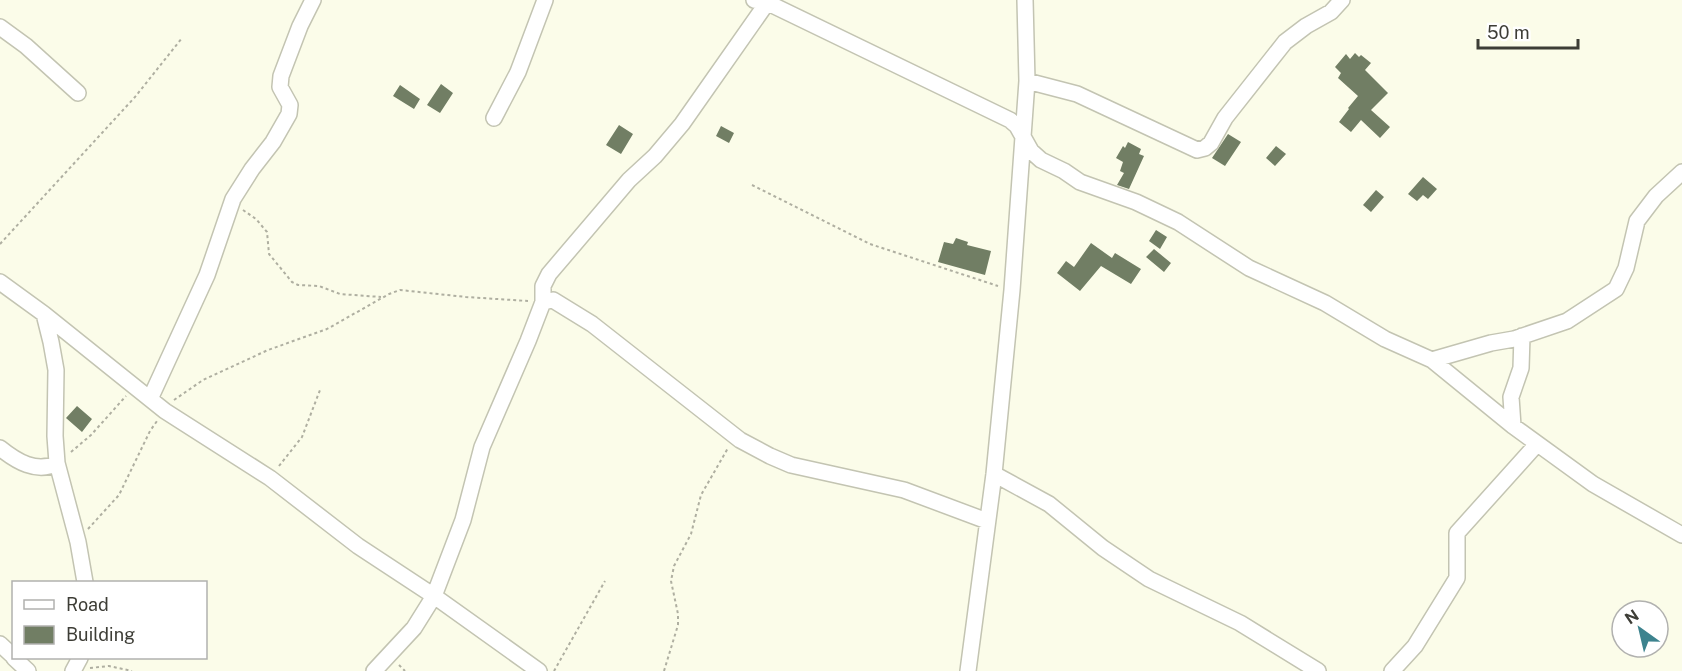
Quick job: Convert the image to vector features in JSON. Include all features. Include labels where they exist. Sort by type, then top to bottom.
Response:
[{"type":"street","points":[[150,399],[207,274],[233,199],[273,142],[289,114],[290,105],[280,87],[281,76],[300,26],[313,0]]},
{"type":"street","points":[[494,118],[518,72],[545,0]]},
{"type":"street","points":[[968,671],[994,474],[1012,290],[1027,81],[1025,0]]},
{"type":"street","points":[[1027,81],[1077,94],[1189,147],[1197,150],[1205,148],[1211,143],[1225,118],[1285,42],[1306,26],[1331,12],[1342,0]]},
{"type":"street","points":[[374,671],[414,628],[434,596],[463,520],[482,447],[543,302],[543,286],[549,274],[629,180],[655,156],[682,124],[763,1],[934,85],[984,106],[1017,126],[1031,151],[1041,160],[1080,182],[1136,202],[1178,222],[1249,268],[1325,303],[1385,339],[1432,360],[1513,426],[1593,484],[1682,535]]},
{"type":"street","points":[[0,27],[26,46],[78,93]]},
{"type":"street","points":[[1432,360],[1522,336],[1567,321],[1616,289],[1626,268],[1637,221],[1656,196],[1682,172]]},
{"type":"street","points":[[0,282],[44,314],[165,411],[270,478],[358,546],[434,596],[539,671]]},
{"type":"street","points":[[543,302],[553,300],[592,324],[740,440],[770,456],[791,465],[903,490],[987,521]]},
{"type":"street","points":[[44,314],[56,370],[57,463],[78,542],[85,581]]},
{"type":"street","points":[[1513,426],[1511,397],[1521,368],[1522,336]]},
{"type":"street","points":[[1392,671],[1415,646],[1457,578],[1457,533],[1537,444]]},
{"type":"street","points":[[0,448],[11,457],[31,466],[48,468],[57,463]]},
{"type":"street","points":[[994,474],[1049,504],[1103,548],[1149,579],[1240,623],[1318,671]]},
{"type":"street","points":[[1659,521],[1682,520]]},
{"type":"street","points":[[0,644],[12,655]]},
{"type":"street","points":[[16,659],[28,671]]},
{"type":"path","points":[[0,244],[135,97],[182,38]]},
{"type":"path","points":[[752,185],[870,244],[1012,290]]},
{"type":"path","points":[[233,199],[267,232],[269,254],[274,263],[292,282],[298,285],[319,286],[340,294],[383,298]]},
{"type":"path","points":[[78,542],[119,495],[150,431],[165,411],[176,398],[203,380],[268,350],[327,329],[400,290],[543,302]]},
{"type":"path","points":[[57,463],[91,435],[134,387]]},
{"type":"path","points":[[270,478],[302,437],[320,390]]},
{"type":"path","points":[[664,671],[678,625],[671,581],[674,566],[691,534],[701,495],[727,448],[740,440]]},
{"type":"path","points":[[554,671],[605,581]]},
{"type":"path","points":[[77,667],[109,666],[132,671]]},
{"type":"building","points":[[1355,53],[1371,63],[1365,70],[1388,93],[1371,110],[1390,127],[1380,138],[1361,120],[1351,132],[1339,122],[1358,96],[1338,78],[1341,73],[1335,67],[1346,54],[1350,59]]},
{"type":"building","points":[[441,84],[453,93],[440,113],[427,105]]},
{"type":"building","points":[[400,85],[420,99],[414,109],[393,96]]},
{"type":"building","points":[[619,125],[633,134],[621,154],[606,145]]},
{"type":"building","points":[[721,126],[734,133],[729,143],[716,136]]},
{"type":"building","points":[[1228,134],[1241,142],[1225,166],[1212,158]]},
{"type":"building","points":[[1128,142],[1141,149],[1139,154],[1144,156],[1129,189],[1117,185],[1124,173],[1120,171],[1123,162],[1116,158]]},
{"type":"building","points":[[1276,146],[1286,154],[1275,166],[1266,158]]},
{"type":"building","points":[[1423,177],[1437,189],[1428,199],[1423,195],[1417,201],[1408,194]]},
{"type":"building","points":[[1376,190],[1384,197],[1371,212],[1363,205]]},
{"type":"building","points":[[1156,230],[1167,237],[1160,249],[1149,241]]},
{"type":"building","points":[[956,238],[968,242],[967,245],[991,251],[985,275],[938,262],[944,242],[953,244]]},
{"type":"building","points":[[1091,243],[1112,258],[1115,253],[1141,269],[1131,284],[1101,266],[1080,291],[1057,273],[1066,261],[1074,267]]},
{"type":"building","points":[[1154,249],[1171,263],[1164,272],[1146,257]]},
{"type":"building","points":[[77,406],[92,419],[82,432],[66,418]]}]
